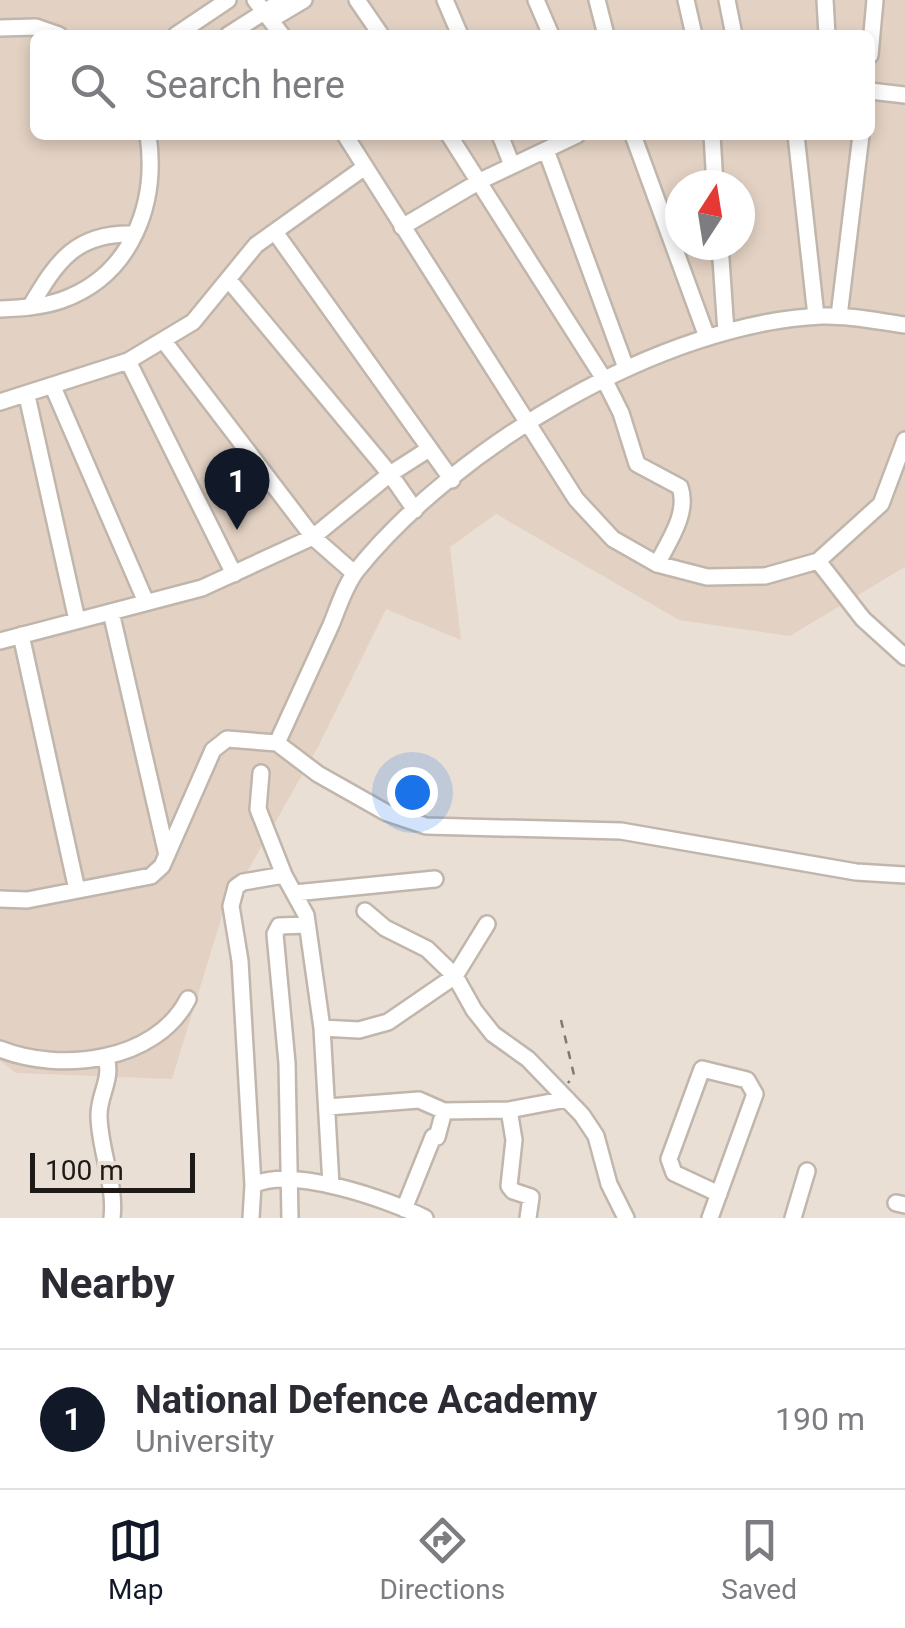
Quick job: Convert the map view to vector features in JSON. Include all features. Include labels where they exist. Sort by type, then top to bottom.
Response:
[{"type":"street","points":[[183,30],[228,0]]},
{"type":"street","points":[[236,30],[284,0]]},
{"type":"street","points":[[264,11],[304,0]]},
{"type":"street","points":[[358,0],[378,30]]},
{"type":"street","points":[[446,0],[458,30]]},
{"type":"street","points":[[536,0],[550,30]]},
{"type":"street","points":[[598,0],[605,30]]},
{"type":"street","points":[[686,0],[693,30]]},
{"type":"street","points":[[726,0],[733,30]]},
{"type":"street","points":[[825,0],[827,30]]},
{"type":"street","points":[[873,30],[876,0]]},
{"type":"street","points":[[0,28],[45,30]]},
{"type":"street","points":[[875,92],[905,95]]},
{"type":"street","points":[[0,309],[62,300],[91,284],[116,262],[148,204],[152,170],[149,140]]},
{"type":"street","points":[[348,140],[576,499],[613,539],[657,564],[707,577],[729,578],[764,576],[818,561],[881,504],[905,440]]},
{"type":"street","points":[[452,140],[604,379],[621,413],[637,464],[646,472],[672,480],[683,492],[677,525],[657,564]]},
{"type":"street","points":[[502,140],[512,165]]},
{"type":"street","points":[[402,227],[480,181],[567,140]]},
{"type":"street","points":[[635,140],[707,337]]},
{"type":"street","points":[[712,140],[714,170]]},
{"type":"street","points":[[797,140],[816,316]]},
{"type":"street","points":[[839,316],[860,140]]},
{"type":"street","points":[[546,150],[626,368]]},
{"type":"street","points":[[0,402],[128,361],[193,322],[256,246],[365,166]]},
{"type":"street","points":[[275,232],[452,480]]},
{"type":"street","points":[[30,307],[54,266],[75,248],[109,233],[134,234]]},
{"type":"street","points":[[721,260],[726,332]]},
{"type":"street","points":[[228,279],[390,474],[415,510]]},
{"type":"street","points":[[277,744],[354,573],[415,510],[493,447],[604,379],[707,337],[816,316],[905,325]]},
{"type":"street","points":[[164,340],[313,537],[354,573]]},
{"type":"street","points":[[128,361],[234,574]]},
{"type":"street","points":[[53,387],[146,602]]},
{"type":"street","points":[[27,396],[78,620]]},
{"type":"street","points":[[0,641],[202,588],[234,574],[313,537],[390,474],[428,449]]},
{"type":"street","points":[[818,561],[863,619],[905,657]]},
{"type":"street","points":[[110,612],[167,856]]},
{"type":"street","points":[[21,635],[77,890]]},
{"type":"street","points":[[0,899],[27,900],[151,876],[167,856],[212,750],[227,740],[277,744],[318,774],[387,813],[426,826],[621,830],[856,872],[905,876]]},
{"type":"street","points":[[261,773],[258,808],[284,875],[303,905],[307,925],[322,1028],[331,1185]]},
{"type":"street","points":[[251,1218],[253,1185],[240,961],[231,906],[236,887],[243,882],[284,875]]},
{"type":"street","points":[[295,893],[435,879]]},
{"type":"street","points":[[364,911],[385,928],[427,948],[455,976],[493,1034],[528,1059],[563,1095],[596,1136],[609,1184],[626,1218]]},
{"type":"street","points":[[322,1028],[359,1030],[388,1022],[455,976],[487,924]]},
{"type":"street","points":[[290,1218],[286,1063],[275,934],[280,926],[307,925]]},
{"type":"street","points":[[0,1049],[54,1062],[106,1057],[141,1043],[174,1020],[188,998]]},
{"type":"street","points":[[106,1057],[110,1076],[98,1113],[100,1140],[113,1190],[112,1218]]},
{"type":"street","points":[[710,1218],[755,1094],[747,1080],[702,1068],[669,1159],[674,1173],[718,1194]]},
{"type":"street","points":[[328,1108],[419,1100],[444,1111],[509,1110],[563,1095]]},
{"type":"street","points":[[509,1110],[514,1140],[509,1186],[512,1191],[531,1197],[528,1218]]},
{"type":"street","points":[[404,1209],[433,1137],[438,1138],[444,1111]]},
{"type":"street","points":[[793,1218],[807,1172]]},
{"type":"street","points":[[253,1185],[289,1181],[331,1185],[424,1218]]},
{"type":"path","points":[[561,1020],[574,1075],[563,1095]]},
{"type":"shaded area","points":[[0,0],[905,0],[905,567],[790,636],[679,620],[496,514],[450,547],[461,640],[386,609],[318,747],[222,916],[172,1079],[16,1073],[0,1061]]},
{"type":"place","name":"National Defence Academy","points":[[237,530]]}]
